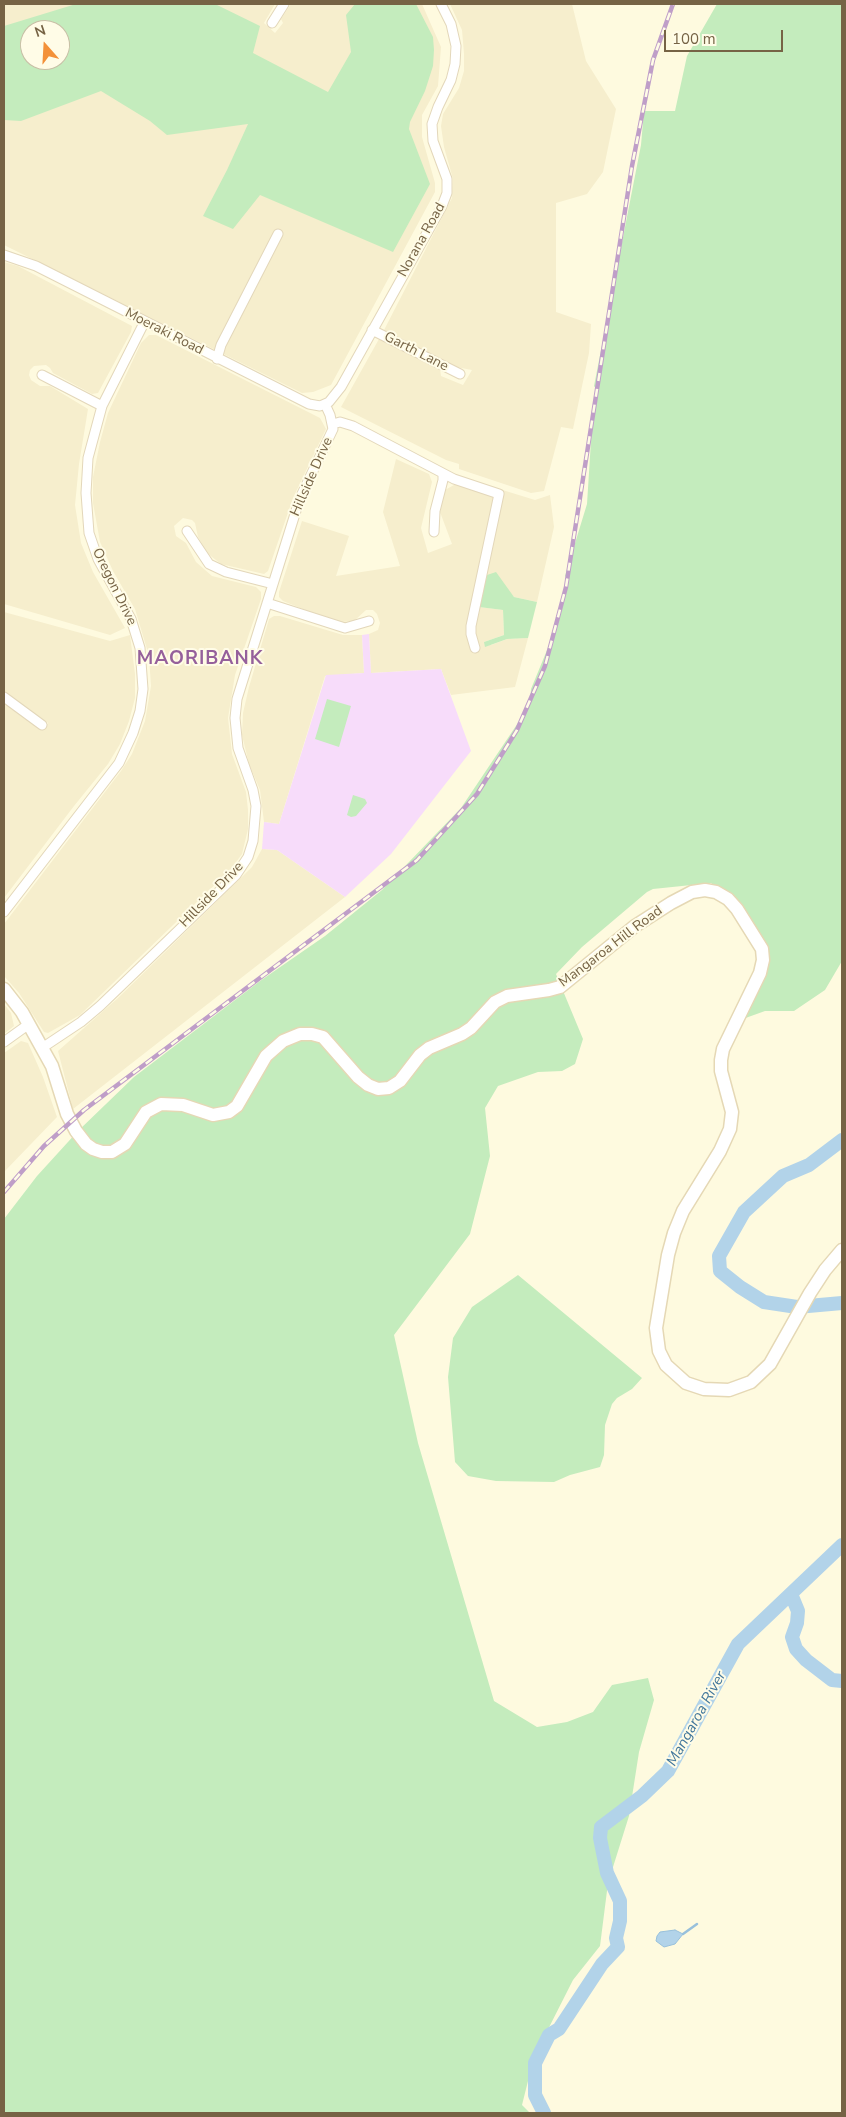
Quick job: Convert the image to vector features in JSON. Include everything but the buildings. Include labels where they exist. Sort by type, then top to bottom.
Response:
[{"type":"street","points":[[272,23],[284,4]]},
{"type":"street","name":"Norana Road","points":[[325,404],[336,396],[442,206],[447,193],[447,179],[433,141],[432,124],[451,80],[455,64],[456,46],[451,24],[441,4]]},
{"type":"street","points":[[216,358],[278,234]]},
{"type":"street","name":"Moeraki Road","points":[[4,255],[36,266],[309,404],[316,406],[325,404]]},
{"type":"street","name":"Oregon Drive","points":[[4,912],[119,763],[133,733],[140,711],[143,690],[140,648],[131,619],[98,559],[89,533],[86,494],[88,458],[102,406],[145,321]]},
{"type":"street","name":"Garth Lane","points":[[372,330],[460,374]]},
{"type":"street","points":[[42,375],[102,406]]},
{"type":"street","name":"Hillside Drive","points":[[42,1048],[81,1022],[100,1006],[236,875],[248,857],[253,841],[256,806],[253,790],[238,748],[236,708],[240,686],[300,498],[331,436],[333,424],[325,404]]},
{"type":"street","points":[[333,424],[340,422],[353,426],[443,474],[499,494],[471,626],[475,648]]},
{"type":"street","points":[[434,532],[435,511],[443,474]]},
{"type":"street","points":[[187,531],[208,564],[226,572],[272,584]]},
{"type":"street","points":[[267,603],[345,628],[369,621]]},
{"type":"street","points":[[4,697],[42,725]]},
{"type":"street","name":"Mangaroa Hill Road","points":[[4,989],[22,1012],[42,1048],[56,1076],[71,1122],[86,1144],[102,1152],[112,1152],[121,1148],[129,1140],[146,1112],[162,1104],[183,1105],[213,1115],[229,1112],[237,1106],[266,1056],[283,1041],[300,1034],[312,1034],[323,1038],[358,1077],[368,1085],[378,1089],[389,1088],[400,1081],[420,1055],[429,1048],[462,1034],[471,1028],[495,1002],[506,996],[560,987],[635,926],[671,903],[692,892],[705,890],[716,892],[728,899],[737,909],[762,949],[763,960],[760,973],[724,1049],[721,1071],[732,1112],[732,1124],[720,1151],[683,1211],[674,1233],[659,1303],[656,1328],[657,1345],[666,1366],[686,1383],[704,1389],[729,1390],[744,1385],[764,1372],[810,1293],[825,1270],[842,1250]]},
{"type":"street","points":[[4,1042],[29,1024]]},
{"type":"shaded area","points":[[4,4],[275,4],[264,23],[275,33],[283,23],[281,19],[291,4],[422,4],[441,47],[438,86],[422,115],[422,137],[435,183],[435,192],[331,385],[313,392],[302,393],[4,245]]},
{"type":"shaded area","points":[[450,4],[572,4],[586,61],[616,109],[603,172],[587,194],[556,203],[556,312],[591,324],[589,353],[573,429],[561,427],[544,491],[531,493],[459,469],[459,464],[446,460],[341,407],[379,339],[440,369],[441,376],[463,385],[472,370],[451,366],[383,332],[452,198],[453,179],[444,147],[441,126],[443,114],[459,88],[464,71],[464,54],[462,30]]},
{"type":"shaded area","points":[[4,262],[18,266],[132,326],[131,332],[98,393],[92,394],[53,373],[46,365],[34,366],[30,370],[29,375],[31,380],[40,386],[50,386],[88,409],[79,464],[75,505],[81,543],[93,572],[125,628],[110,635],[4,604]]},
{"type":"shaded area","points":[[149,335],[156,335],[320,418],[326,429],[293,498],[268,571],[264,574],[221,564],[207,553],[198,537],[195,523],[192,520],[183,518],[174,526],[176,536],[186,543],[196,562],[212,576],[256,587],[261,592],[261,599],[235,675],[228,718],[232,754],[246,792],[248,810],[248,829],[242,854],[231,869],[80,1015],[48,1033],[44,1032],[19,993],[4,976],[4,924],[121,771],[132,754],[145,721],[151,686],[149,656],[135,609],[113,571],[100,542],[93,503],[93,477],[108,413],[141,343]]},
{"type":"shaded area","points":[[396,459],[429,474],[432,482],[421,528],[428,553],[452,544],[440,512],[445,490],[454,485],[457,476],[535,500],[550,495],[554,527],[537,602],[514,597],[487,575],[480,607],[503,610],[504,635],[484,642],[491,645],[507,639],[528,638],[515,687],[451,695],[441,669],[371,673],[369,634],[378,630],[380,623],[377,614],[373,610],[366,610],[354,621],[342,622],[330,620],[283,601],[279,597],[302,521],[349,536],[336,576],[400,566],[383,512]]},
{"type":"shaded area","points":[[4,612],[110,641],[130,635],[135,674],[135,698],[120,744],[108,764],[4,898],[4,703],[43,730],[48,723],[4,691]]},
{"type":"shaded area","points":[[274,616],[280,616],[343,635],[362,635],[364,673],[325,676],[279,824],[264,822],[260,790],[249,764],[242,735],[243,713],[249,687],[269,619]]},
{"type":"shaded area","points":[[369,634],[371,673],[441,669],[471,751],[391,854],[345,897],[277,850],[262,849],[264,822],[279,824],[326,675],[364,673],[362,635]]},
{"type":"shaded area","points":[[262,849],[277,850],[345,897],[73,1109],[58,1051],[118,998],[252,867]]},
{"type":"shaded area","points":[[4,1004],[11,1013],[14,1026],[4,1034]]},
{"type":"shaded area","points":[[21,1041],[28,1043],[43,1077],[57,1117],[4,1172],[4,1053]]},
{"type":"green space","points":[[76,4],[215,4],[260,26],[253,53],[328,92],[351,52],[346,15],[355,4],[416,4],[433,37],[433,66],[425,91],[410,122],[409,129],[430,184],[393,252],[260,195],[233,229],[203,216],[248,124],[167,135],[150,121],[101,91],[21,121],[4,120],[4,26],[20,21],[20,70],[70,70],[70,20],[24,20]]},
{"type":"green space","points":[[717,4],[842,4],[842,961],[825,990],[794,1011],[765,1011],[740,1020],[762,959],[746,913],[711,883],[653,889],[647,892],[582,947],[556,974],[583,1039],[575,1064],[562,1071],[538,1072],[498,1086],[485,1108],[490,1156],[470,1234],[394,1335],[418,1443],[494,1701],[537,1727],[567,1722],[593,1712],[612,1685],[648,1678],[654,1700],[639,1752],[629,1816],[608,1883],[600,1946],[573,1980],[534,2057],[522,2105],[530,2113],[4,2113],[4,1219],[37,1176],[78,1131],[134,1077],[260,981],[325,936],[382,890],[461,808],[530,705],[531,689],[552,638],[569,580],[565,576],[587,504],[592,425],[598,392],[594,386],[641,145],[644,111],[675,111],[687,56]]},
{"type":"green space","points":[[496,572],[514,597],[537,602],[528,638],[507,639],[485,647],[484,642],[504,635],[503,610],[479,607],[487,575]]},
{"type":"green space","points":[[327,699],[351,706],[339,747],[315,739]]},
{"type":"green space","points":[[353,795],[365,799],[367,803],[356,816],[351,817],[347,815]]},
{"type":"green space","points":[[518,1275],[642,1378],[632,1389],[617,1398],[612,1404],[605,1425],[604,1455],[600,1467],[570,1475],[554,1482],[496,1481],[468,1476],[455,1462],[448,1377],[453,1338],[472,1307]]},
{"type":"water","points":[[675,1930],[683,1934],[675,1944],[664,1947],[656,1941],[660,1932]]},
{"type":"waterway","name":"Mangaroa River","points":[[842,1140],[809,1165],[783,1176],[744,1212],[719,1256],[720,1271],[740,1287],[764,1302],[797,1307],[842,1303]]},
{"type":"waterway","name":"Mangaroa River","points":[[544,2113],[535,2095],[535,2063],[549,2035],[559,2029],[602,1964],[618,1947],[616,1938],[620,1921],[620,1901],[607,1873],[600,1838],[601,1827],[642,1796],[668,1771],[738,1644],[842,1545]]},
{"type":"waterway","points":[[791,1594],[798,1611],[797,1623],[792,1637],[796,1649],[806,1660],[832,1680],[842,1681]]},
{"type":"waterway","points":[[683,1934],[697,1924]]},
{"type":"railway","points":[[4,1192],[44,1146],[84,1110],[417,860],[477,794],[517,730],[545,666],[566,587],[632,166],[653,60],[673,4]]},
{"type":"district","name":"MAORIBANK","points":[[200,659]]}]
